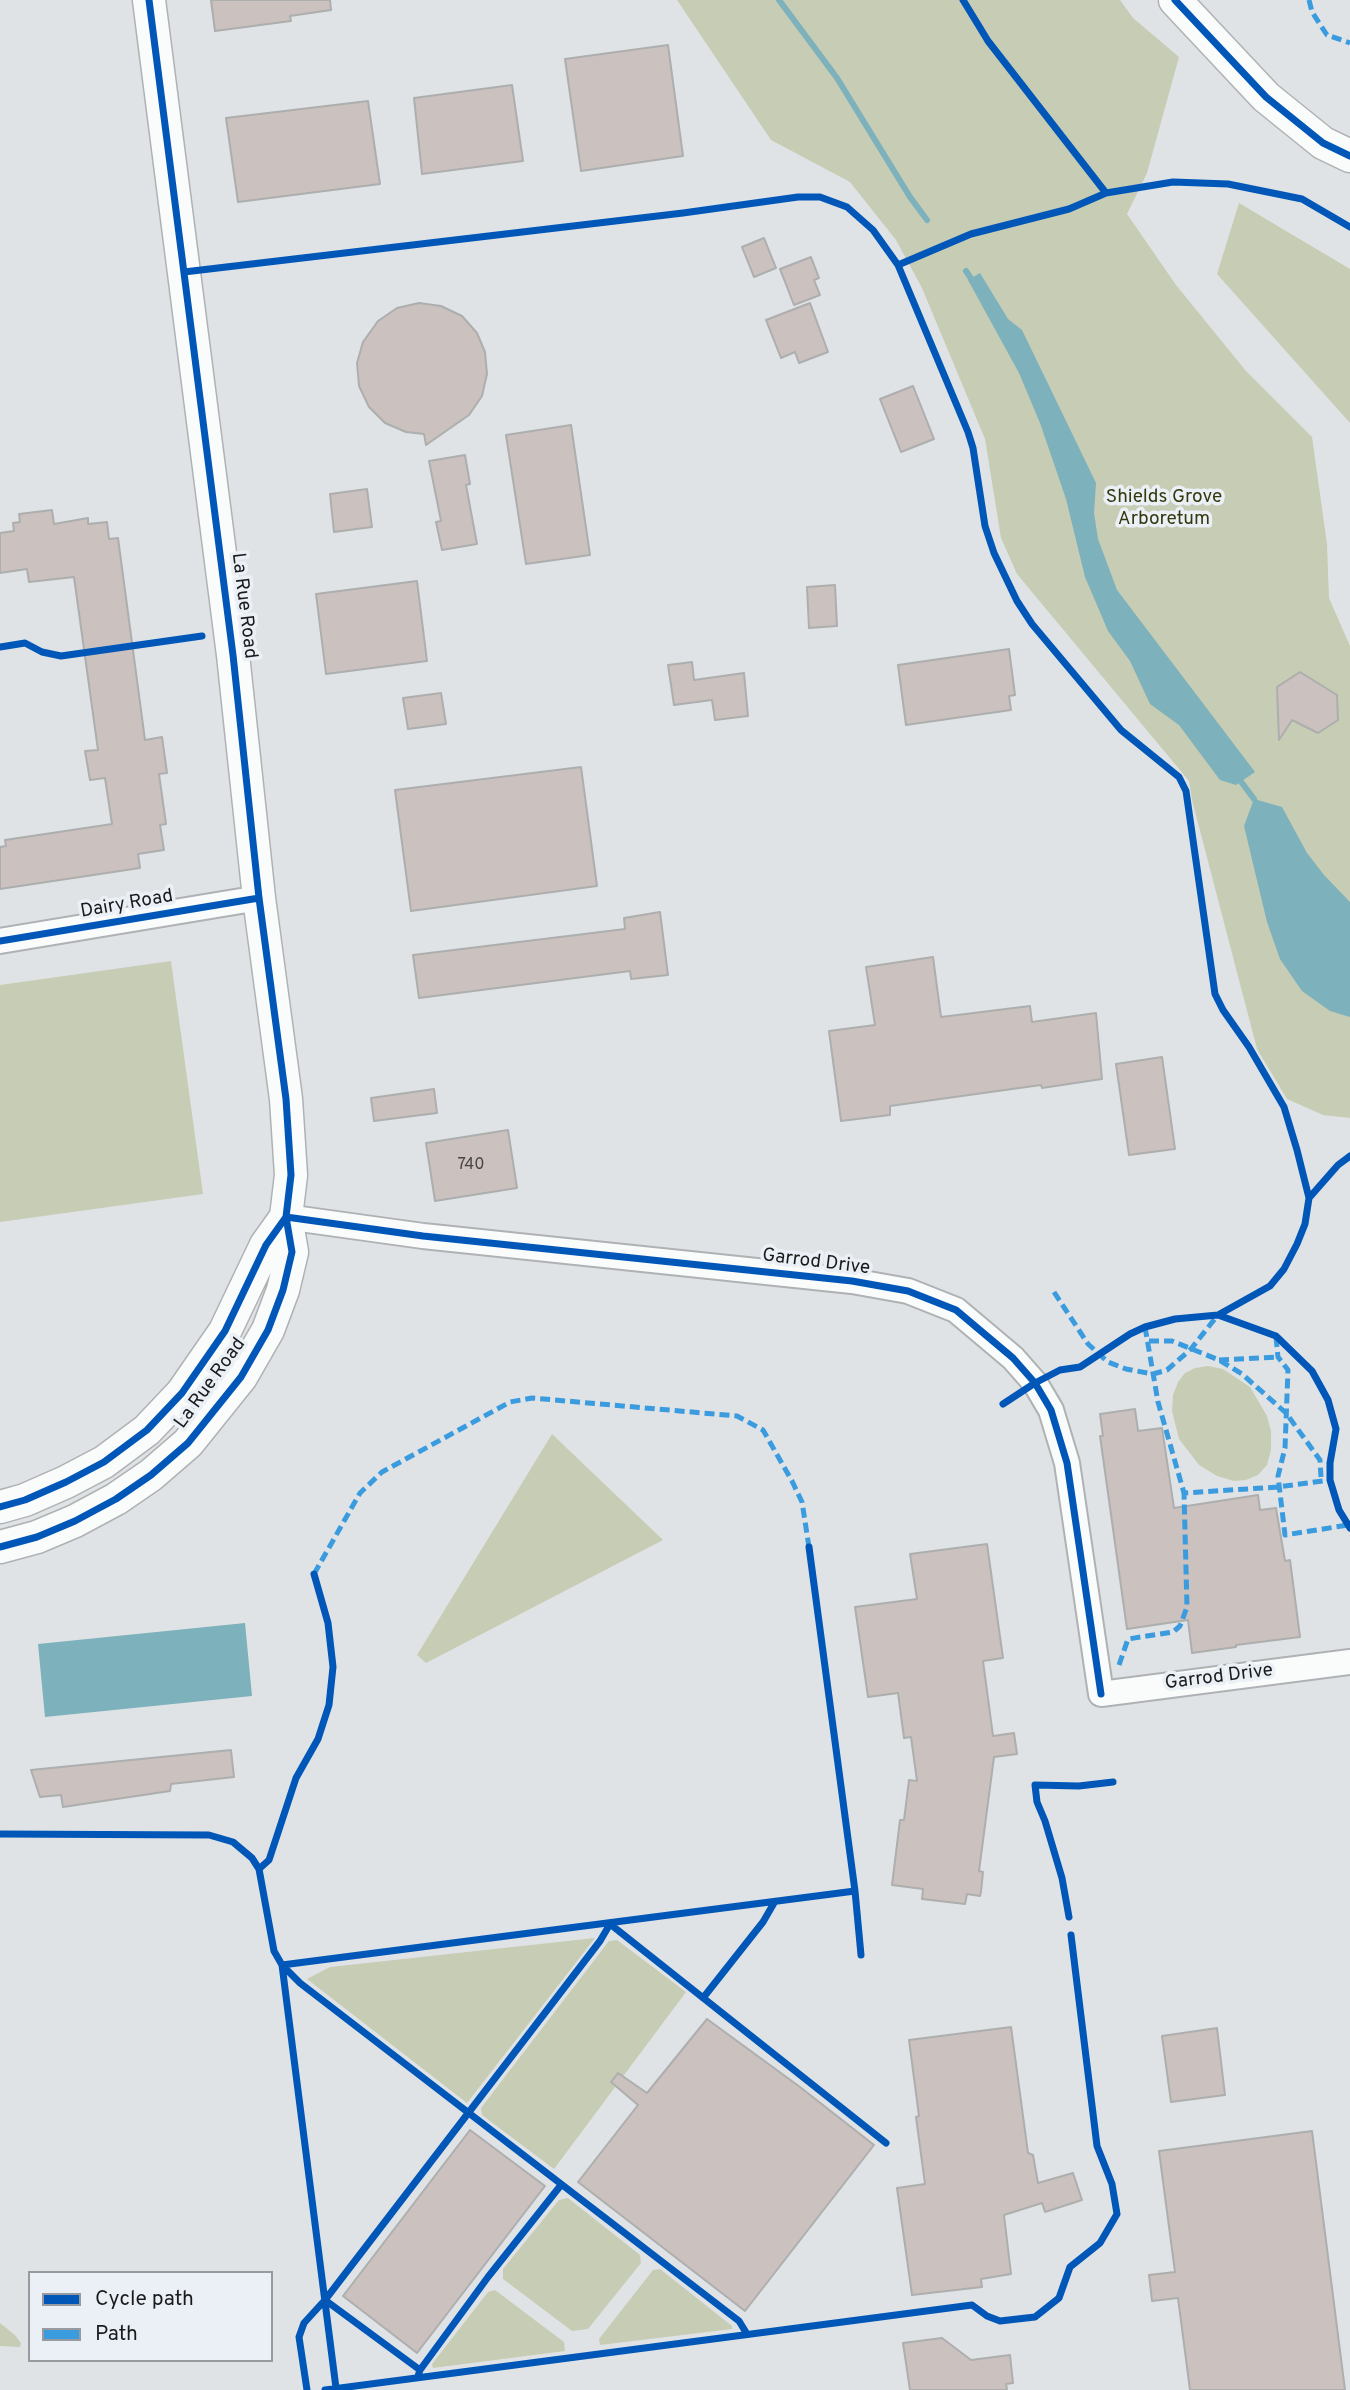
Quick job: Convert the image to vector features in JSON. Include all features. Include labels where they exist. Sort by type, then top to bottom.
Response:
[{"type":"street","name":"La Rue Road","points":[[0,1547],[37,1537],[116,1499],[151,1475],[188,1443],[241,1377],[268,1330],[283,1290],[292,1252],[286,1217],[291,1175],[290,1138],[259,898],[233,655],[149,0]]},
{"type":"street","points":[[1175,0],[1266,97],[1323,143],[1350,156]]},
{"type":"street","points":[[1266,97],[1350,135]]},
{"type":"street","name":"Dairy Road","points":[[0,941],[259,898]]},
{"type":"street","name":"La Rue Road","points":[[0,1507],[25,1500],[66,1482],[104,1462],[147,1430],[183,1393],[225,1331],[266,1245],[286,1217]]},
{"type":"street","name":"Garrod Drive","points":[[286,1217],[437,1237],[852,1281],[908,1291],[956,1310],[1013,1358],[1035,1383],[1051,1410],[1067,1463],[1101,1694],[1350,1662]]},
{"type":"green space","name":"Shields Grove Arboretum","points":[[677,0],[1120,0],[1133,18],[1179,57],[1147,173],[1127,214],[1176,285],[1246,371],[1312,437],[1327,544],[1329,598],[1350,646],[1350,1118],[1323,1115],[1287,1099],[1257,1049],[1189,781],[1017,574],[1001,538],[985,439],[922,288],[896,240],[850,182],[771,140]]},
{"type":"green space","points":[[1239,203],[1350,269],[1350,423],[1217,274]]},
{"type":"green space","points":[[171,961],[203,1194],[0,1222],[0,985]]},
{"type":"green space","points":[[1208,1366],[1223,1369],[1250,1387],[1267,1416],[1271,1431],[1271,1450],[1267,1465],[1258,1475],[1246,1480],[1234,1481],[1217,1476],[1199,1465],[1179,1439],[1172,1411],[1173,1395],[1178,1382],[1185,1373]]},
{"type":"green space","points":[[552,1434],[663,1540],[426,1663],[417,1655]]},
{"type":"green space","points":[[595,1938],[467,2103],[307,1979],[330,1967]]},
{"type":"green space","points":[[617,1940],[686,1992],[554,2169],[482,2115],[481,2108],[609,1941]]},
{"type":"green space","points":[[568,2198],[640,2255],[641,2263],[588,2329],[572,2331],[503,2279],[503,2269],[559,2200]]},
{"type":"green space","points":[[660,2269],[732,2326],[732,2329],[600,2345],[599,2339],[653,2270]]},
{"type":"green space","points":[[495,2290],[564,2342],[565,2351],[433,2368],[432,2364],[488,2292]]},
{"type":"green space","points":[[0,2323],[15,2335],[21,2343],[20,2347],[0,2346]]},
{"type":"water","points":[[980,273],[1008,319],[1022,330],[1096,483],[1094,513],[1098,539],[1117,590],[1255,772],[1236,785],[1220,780],[1179,725],[1150,704],[1130,661],[1108,631],[1085,577],[1066,499],[1040,423],[1019,373],[968,280]]},
{"type":"water","points":[[1254,799],[1282,807],[1307,853],[1350,902],[1350,1017],[1330,1011],[1302,991],[1280,959],[1267,922],[1244,826]]},
{"type":"water","points":[[245,1623],[252,1696],[45,1717],[38,1644]]},
{"type":"building","points":[[211,0],[330,0],[331,10],[290,16],[291,21],[215,31]]},
{"type":"building","points":[[668,45],[683,156],[581,171],[565,59]]},
{"type":"building","points":[[512,85],[523,161],[422,174],[414,98]]},
{"type":"building","points":[[368,101],[380,184],[238,202],[226,118]]},
{"type":"building","points":[[764,238],[776,268],[754,277],[742,247]]},
{"type":"building","points":[[811,257],[819,278],[814,280],[820,295],[794,305],[780,269]]},
{"type":"building","points":[[419,303],[441,306],[462,316],[477,333],[485,352],[487,374],[482,396],[469,415],[426,445],[424,434],[406,432],[385,423],[369,407],[359,386],[357,363],[363,342],[378,321],[397,308]]},
{"type":"building","points":[[810,303],[828,352],[799,363],[795,352],[781,358],[766,320]]},
{"type":"building","points":[[913,386],[934,439],[901,452],[880,399]]},
{"type":"building","points":[[571,425],[590,555],[526,564],[506,435]]},
{"type":"building","points":[[465,455],[470,484],[466,485],[477,544],[442,550],[436,522],[441,521],[429,461]]},
{"type":"building","points":[[367,489],[372,527],[334,532],[330,494]]},
{"type":"building","points":[[52,510],[54,524],[88,518],[88,524],[107,522],[109,539],[118,538],[145,740],[162,737],[167,773],[159,774],[166,824],[160,825],[164,850],[138,854],[140,868],[0,889],[0,847],[6,846],[5,840],[112,824],[105,778],[90,780],[85,751],[98,750],[74,577],[29,582],[27,569],[0,573],[0,533],[14,531],[13,523],[20,522],[19,514]]},
{"type":"building","points":[[417,581],[427,661],[326,674],[316,594]]},
{"type":"building","points":[[835,585],[837,626],[809,628],[807,587]]},
{"type":"building","points":[[1009,649],[1015,695],[1009,696],[1011,710],[906,725],[898,665]]},
{"type":"building","points":[[692,662],[694,680],[744,673],[748,716],[715,720],[712,700],[674,705],[668,665]]},
{"type":"building","points":[[1300,672],[1337,695],[1338,720],[1318,733],[1292,720],[1279,740],[1277,687]]},
{"type":"building","points":[[441,693],[446,724],[408,729],[403,698]]},
{"type":"building","points":[[581,767],[597,886],[411,911],[395,790]]},
{"type":"building","points":[[660,912],[668,975],[631,979],[630,971],[419,998],[413,955],[625,929],[624,918]]},
{"type":"building","points":[[933,957],[941,1017],[1030,1006],[1032,1022],[1096,1013],[1102,1079],[890,1106],[890,1115],[841,1121],[829,1031],[875,1025],[866,967]]},
{"type":"building","points":[[1162,1057],[1175,1149],[1129,1155],[1116,1064]]},
{"type":"building","points":[[434,1089],[437,1113],[374,1121],[371,1098]]},
{"type":"building","points":[[508,1130],[517,1188],[435,1201],[426,1143]]},
{"type":"building","points":[[1135,1409],[1138,1431],[1162,1428],[1174,1508],[1258,1495],[1260,1510],[1276,1508],[1285,1561],[1290,1560],[1300,1637],[1192,1653],[1188,1620],[1127,1629],[1100,1436],[1103,1436],[1100,1414]]},
{"type":"building","points":[[987,1544],[1003,1658],[983,1661],[993,1736],[1014,1733],[1017,1754],[994,1757],[979,1871],[983,1872],[980,1896],[967,1894],[965,1904],[922,1899],[923,1889],[892,1885],[900,1820],[904,1820],[909,1780],[917,1781],[911,1737],[904,1738],[898,1693],[868,1697],[855,1607],[917,1599],[910,1554]]},
{"type":"building","points":[[231,1750],[234,1777],[171,1784],[170,1791],[63,1807],[61,1795],[40,1797],[31,1770]]},
{"type":"building","points":[[707,2019],[874,2145],[745,2311],[578,2182],[638,2105],[611,2082],[618,2073],[647,2093]]},
{"type":"building","points":[[1011,2027],[1028,2153],[1033,2155],[1038,2183],[1073,2173],[1082,2200],[1045,2212],[1042,2203],[1004,2215],[1011,2274],[981,2279],[982,2287],[912,2295],[897,2188],[925,2184],[909,2040]]},
{"type":"building","points":[[1217,2028],[1225,2095],[1171,2102],[1162,2036]]},
{"type":"building","points":[[470,2130],[545,2186],[417,2353],[343,2296]]},
{"type":"building","points":[[1312,2131],[1345,2390],[1190,2390],[1178,2298],[1152,2301],[1149,2275],[1175,2272],[1159,2151]]},
{"type":"building","points":[[942,2338],[971,2360],[1010,2355],[1013,2383],[1006,2384],[1007,2390],[910,2390],[903,2343]]},
{"type":"waterway","points":[[779,0],[837,78],[927,220]]},
{"type":"waterway","points":[[966,271],[974,283]]},
{"type":"waterway","points":[[1236,775],[1254,799]]},
{"type":"marked path","points":[[1309,0],[1312,12],[1327,35],[1350,43]]},
{"type":"marked path","points":[[1054,1292],[1088,1344],[1108,1362],[1126,1369],[1153,1374],[1167,1370],[1191,1349],[1217,1316]]},
{"type":"marked path","points":[[1145,1327],[1158,1402],[1184,1493],[1278,1487],[1330,1480]]},
{"type":"marked path","points":[[1276,1337],[1278,1357],[1288,1370],[1285,1448],[1278,1476],[1285,1535],[1348,1525]]},
{"type":"marked path","points":[[1149,1341],[1172,1341],[1219,1360],[1242,1374],[1286,1413],[1320,1460],[1321,1477]]},
{"type":"marked path","points":[[1219,1360],[1278,1357]]},
{"type":"marked path","points":[[314,1574],[360,1493],[382,1472],[510,1402],[532,1398],[737,1416],[763,1430],[792,1481],[802,1502],[809,1547]]},
{"type":"marked path","points":[[1119,1665],[1128,1639],[1173,1632],[1180,1626],[1187,1607],[1184,1493]]},
{"type":"cycle path","points":[[0,1547],[37,1537],[116,1499],[151,1475],[188,1443],[241,1377],[268,1330],[283,1290],[292,1252],[286,1217],[291,1175],[286,1099],[259,898],[233,655],[149,0]]},
{"type":"cycle path","points":[[963,0],[988,41],[1106,193],[1173,182],[1228,184],[1302,199],[1350,227]]},
{"type":"cycle path","points":[[1175,0],[1266,97],[1323,143],[1350,156]]},
{"type":"cycle path","points":[[898,265],[971,234],[1069,209],[1106,193]]},
{"type":"cycle path","points":[[184,272],[798,197],[820,197],[847,207],[873,230],[898,265],[968,432],[985,526],[994,553],[1017,601],[1032,624],[1121,730],[1179,777],[1186,791],[1215,994],[1284,1107],[1309,1198]]},
{"type":"cycle path","points":[[0,647],[25,643],[42,652],[61,656],[202,636]]},
{"type":"cycle path","points":[[0,941],[259,898]]},
{"type":"cycle path","points":[[1218,1315],[1270,1286],[1284,1269],[1297,1244],[1305,1224],[1309,1198],[1338,1165],[1350,1156]]},
{"type":"cycle path","points":[[286,1217],[423,1236],[852,1281],[908,1291],[956,1310],[1013,1358],[1035,1383],[1051,1410],[1067,1463],[1101,1694]]},
{"type":"cycle path","points":[[0,1507],[25,1500],[66,1482],[104,1462],[147,1430],[182,1393],[225,1331],[266,1245],[286,1217]]},
{"type":"cycle path","points":[[1003,1404],[1060,1370],[1080,1367],[1145,1327],[1175,1319],[1218,1315],[1276,1336],[1312,1371],[1328,1400],[1336,1429],[1330,1480],[1339,1510],[1350,1528]]},
{"type":"cycle path","points":[[809,1547],[855,1891],[861,1955]]},
{"type":"cycle path","points":[[259,1869],[269,1860],[296,1778],[318,1739],[329,1705],[333,1667],[328,1623],[314,1574]]},
{"type":"cycle path","points":[[1069,1917],[1062,1878],[1037,1802],[1035,1785],[1079,1786],[1113,1782]]},
{"type":"cycle path","points":[[0,1834],[209,1835],[233,1842],[252,1858],[259,1869],[274,1951],[282,1965],[855,1891]]},
{"type":"cycle path","points":[[703,1998],[763,1922],[774,1903]]},
{"type":"cycle path","points":[[307,2390],[299,2337],[304,2323],[325,2300],[600,1941],[610,1924],[886,2143]]},
{"type":"cycle path","points":[[325,2390],[972,2305],[987,2316],[1000,2321],[1035,2317],[1059,2298],[1070,2267],[1100,2243],[1117,2214],[1112,2184],[1097,2146],[1071,1935]]},
{"type":"cycle path","points":[[282,1965],[300,1983],[739,2321],[747,2334]]},
{"type":"cycle path","points":[[282,1965],[336,2388]]},
{"type":"cycle path","points":[[418,2376],[488,2277],[561,2185]]},
{"type":"cycle path","points":[[325,2300],[420,2370]]}]
